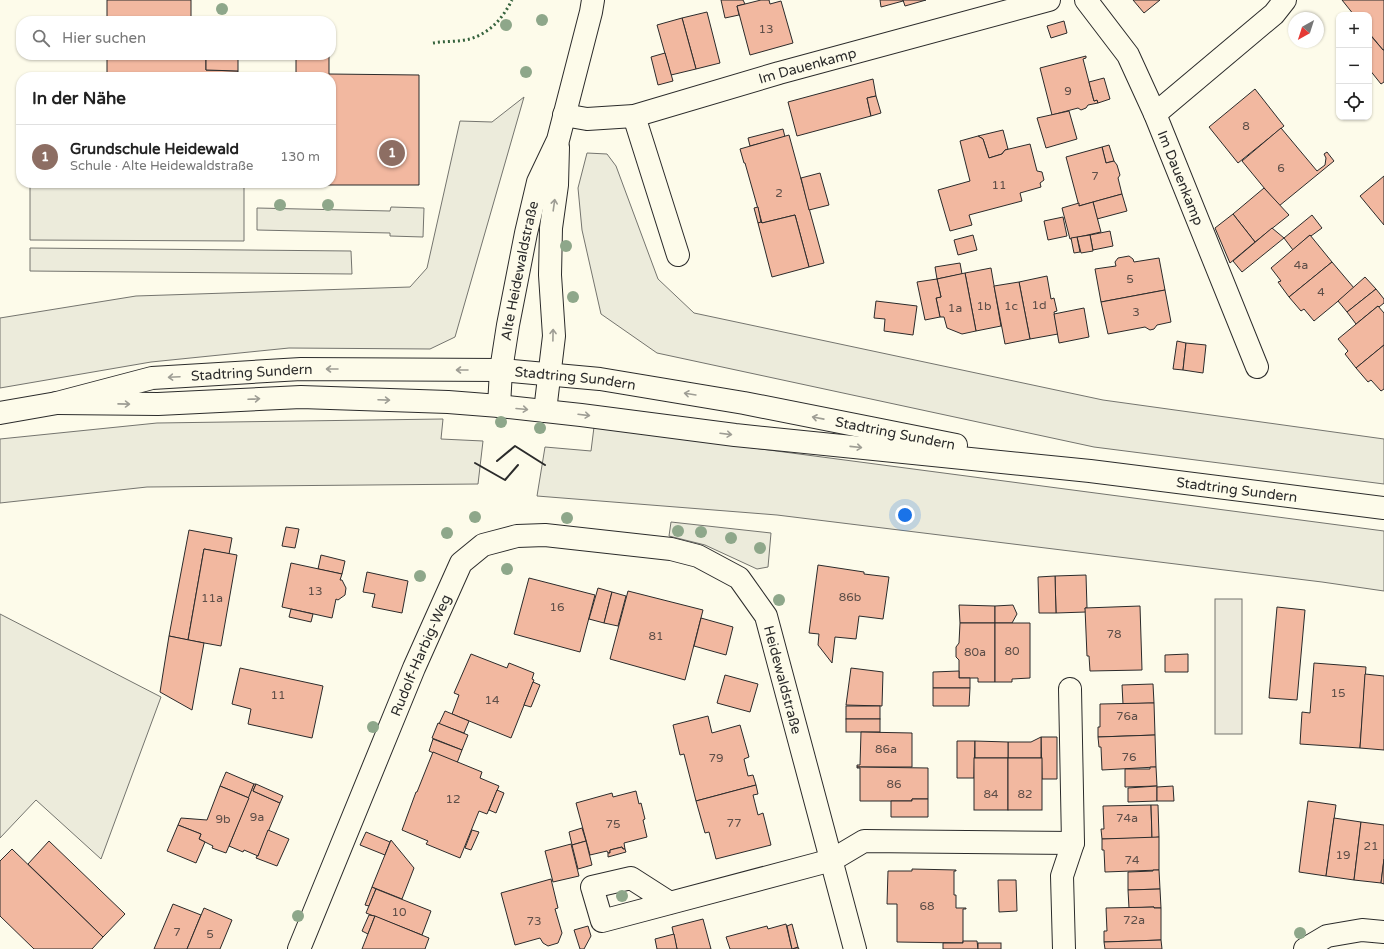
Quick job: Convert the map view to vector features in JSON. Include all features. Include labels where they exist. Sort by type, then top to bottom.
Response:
[{"type":"street","name":"Alte Heidewaldstraße","points":[[499,406],[501,370],[526,233],[538,182],[558,140],[591,12],[592,0]]},
{"type":"street","name":"Im Dauenkamp","points":[[564,115],[587,119],[634,116],[779,73],[1049,0]]},
{"type":"street","name":"Im Dauenkamp","points":[[1086,0],[1128,56],[1156,114],[1257,367]]},
{"type":"street","points":[[1156,114],[1274,14],[1285,0]]},
{"type":"street","points":[[634,116],[678,255]]},
{"type":"street","name":"Alte Heidewaldstraße","points":[[545,411],[554,336],[550,275],[551,228],[557,185],[558,140]]},
{"type":"street","name":"Stadtring Sundern","points":[[0,413],[57,403],[152,378],[301,369],[501,370],[600,379],[744,403],[1090,471]]},
{"type":"street","name":"Stadtring Sundern","points":[[57,403],[158,404],[302,397],[448,402],[499,406],[735,435],[1090,471],[1384,508]]},
{"type":"street","name":"Rudolf-Harbig-Weg","points":[[299,949],[414,668],[461,563],[484,545],[517,536],[545,535],[671,549]]},
{"type":"street","name":"Heidewaldstraße","points":[[671,549],[698,556],[739,578],[766,616],[855,949]]},
{"type":"street","points":[[1064,949],[1062,876],[1073,843],[1070,689]]},
{"type":"street","points":[[670,903],[832,860],[864,841],[1073,843]]},
{"type":"street","points":[[1305,949],[1327,936],[1362,930],[1384,932]]},
{"type":"shaded area","points":[[524,97],[455,337],[430,349],[289,348],[151,362],[0,388],[0,318],[136,296],[410,287],[427,268],[460,121],[492,122]]},
{"type":"shaded area","points":[[587,153],[607,154],[616,166],[658,279],[694,313],[1103,400],[1384,439],[1384,484],[1094,447],[657,353],[601,314],[582,230],[578,188]]},
{"type":"shaded area","points":[[30,188],[244,188],[244,241],[30,240]]},
{"type":"shaded area","points":[[391,207],[424,208],[423,237],[390,236],[390,233],[257,230],[257,208],[390,211]]},
{"type":"shaded area","points":[[30,248],[351,251],[352,274],[30,271]]},
{"type":"shaded area","points":[[443,419],[441,439],[483,441],[478,484],[147,487],[0,503],[0,439],[157,423]]},
{"type":"shaded area","points":[[594,427],[1384,531],[1384,591],[1322,582],[777,515],[537,496],[545,447],[591,451]]},
{"type":"shaded area","points":[[671,522],[771,533],[768,567],[757,569],[705,545],[669,536]]},
{"type":"shaded area","points":[[1215,599],[1242,599],[1242,734],[1215,734]]},
{"type":"shaded area","points":[[0,614],[161,697],[101,859],[36,800],[0,838]]},
{"type":"building","points":[[107,0],[191,0],[191,16],[107,16]]},
{"type":"building","points":[[721,0],[743,0],[745,4],[737,6],[739,15],[725,18]]},
{"type":"building","points":[[761,0],[769,0],[770,4],[781,1],[793,43],[750,55],[737,6]]},
{"type":"building","points":[[880,0],[903,0],[903,1],[881,7]]},
{"type":"building","points":[[903,0],[926,0],[905,6]]},
{"type":"building","points":[[1133,0],[1160,0],[1144,13]]},
{"type":"building","points":[[1342,0],[1384,0],[1384,50],[1372,37],[1372,12],[1352,12]]},
{"type":"building","points":[[707,12],[720,63],[696,69],[682,18]]},
{"type":"building","points":[[682,18],[696,69],[671,75],[657,25]]},
{"type":"building","points":[[1064,21],[1067,33],[1051,38],[1047,26]]},
{"type":"building","points":[[1372,37],[1384,50],[1384,82],[1381,84],[1372,73]]},
{"type":"building","points":[[665,53],[673,81],[658,85],[651,57]]},
{"type":"building","points":[[1086,56],[1086,58],[1083,59],[1094,101],[1097,100],[1098,103],[1088,105],[1086,108],[1081,110],[1078,108],[1052,115],[1040,68]]},
{"type":"building","points":[[107,60],[206,60],[206,70],[238,71],[238,72],[107,72]]},
{"type":"building","points":[[206,60],[238,60],[238,71],[206,70]]},
{"type":"building","points":[[296,60],[329,60],[329,72],[296,72]]},
{"type":"building","points":[[336,74],[419,75],[419,185],[336,185]]},
{"type":"building","points":[[1104,78],[1110,99],[1098,103],[1097,100],[1094,101],[1089,82]]},
{"type":"building","points":[[873,79],[876,96],[867,98],[871,116],[797,136],[788,102]]},
{"type":"building","points":[[1255,89],[1284,126],[1238,163],[1209,127]]},
{"type":"building","points":[[876,96],[881,113],[871,116],[867,98]]},
{"type":"building","points":[[1069,111],[1077,139],[1046,148],[1037,118]]},
{"type":"building","points":[[1281,128],[1317,171],[1325,165],[1326,158],[1324,154],[1327,152],[1334,161],[1279,206],[1242,161]]},
{"type":"building","points":[[783,129],[785,137],[750,146],[748,138]]},
{"type":"building","points":[[1003,130],[1008,149],[1002,154],[989,158],[983,139],[978,136]]},
{"type":"building","points":[[789,135],[824,263],[809,267],[795,215],[762,223],[740,149]]},
{"type":"building","points":[[978,136],[983,139],[989,158],[1002,154],[1005,150],[1030,144],[1037,171],[1042,172],[1044,180],[1040,183],[1041,187],[1020,193],[1022,201],[969,215],[972,225],[950,231],[938,190],[970,181],[960,141]]},
{"type":"building","points":[[1109,145],[1114,161],[1106,163],[1102,147]]},
{"type":"building","points":[[1102,147],[1106,163],[1114,161],[1117,165],[1120,175],[1118,178],[1122,194],[1079,206],[1066,157]]},
{"type":"building","points":[[820,173],[829,205],[809,210],[801,178]]},
{"type":"building","points":[[1384,176],[1384,225],[1360,196]]},
{"type":"building","points":[[1264,188],[1289,215],[1255,242],[1233,214]]},
{"type":"building","points":[[1122,194],[1127,211],[1097,219],[1093,202]]},
{"type":"building","points":[[1093,202],[1101,232],[1070,239],[1062,208],[1079,203],[1079,206]]},
{"type":"building","points":[[758,207],[761,222],[758,223],[754,208]]},
{"type":"building","points":[[1233,214],[1255,242],[1230,263],[1215,228]]},
{"type":"building","points":[[795,215],[809,267],[772,277],[758,223]]},
{"type":"building","points":[[1312,215],[1322,228],[1311,236],[1310,235],[1293,250],[1284,238]]},
{"type":"building","points":[[1063,217],[1067,236],[1048,240],[1044,221]]},
{"type":"building","points":[[1272,228],[1284,238],[1242,272],[1233,261]]},
{"type":"building","points":[[1110,231],[1113,246],[1093,250],[1090,235]]},
{"type":"building","points":[[973,235],[977,250],[958,255],[954,240]]},
{"type":"building","points":[[1090,235],[1093,251],[1081,253],[1077,237]]},
{"type":"building","points":[[1310,235],[1332,262],[1289,297],[1278,282],[1281,281],[1271,268]]},
{"type":"building","points":[[1077,237],[1080,252],[1074,253],[1071,238]]},
{"type":"building","points":[[1129,256],[1134,262],[1159,258],[1165,290],[1101,302],[1095,269],[1116,266],[1115,262],[1118,258]]},
{"type":"building","points":[[1332,262],[1354,288],[1314,321],[1304,309],[1301,311],[1289,297]]},
{"type":"building","points":[[960,263],[962,274],[937,279],[935,267]]},
{"type":"building","points":[[991,268],[1001,326],[976,331],[965,273]]},
{"type":"building","points":[[965,273],[976,331],[962,334],[947,328],[944,317],[940,317],[936,298],[941,297],[937,279]]},
{"type":"building","points":[[1047,276],[1051,299],[1054,298],[1057,311],[1054,312],[1058,334],[1030,339],[1019,282]]},
{"type":"building","points":[[1365,277],[1376,289],[1347,312],[1338,301]]},
{"type":"building","points":[[937,279],[941,297],[936,298],[940,317],[925,320],[917,282]]},
{"type":"building","points":[[1019,282],[1030,339],[1005,344],[994,286]]},
{"type":"building","points":[[1376,289],[1384,299],[1384,303],[1356,324],[1347,312]]},
{"type":"building","points":[[1165,290],[1171,322],[1157,325],[1154,329],[1150,330],[1145,327],[1108,334],[1101,302]]},
{"type":"building","points":[[876,301],[917,306],[913,335],[884,331],[885,319],[874,318]]},
{"type":"building","points":[[1378,306],[1384,313],[1384,345],[1356,368],[1345,354],[1348,351],[1338,339]]},
{"type":"building","points":[[1084,308],[1089,337],[1059,343],[1054,314]]},
{"type":"building","points":[[1177,341],[1186,343],[1183,370],[1173,369]]},
{"type":"building","points":[[1186,343],[1206,345],[1203,373],[1183,370]]},
{"type":"building","points":[[1384,345],[1384,389],[1381,391],[1371,380],[1368,382],[1356,368]]},
{"type":"building","points":[[286,527],[299,529],[295,548],[282,546]]},
{"type":"building","points":[[189,530],[232,538],[229,554],[204,549],[188,640],[169,636]]},
{"type":"building","points":[[204,549],[237,555],[221,646],[188,640]]},
{"type":"building","points":[[321,555],[345,561],[342,574],[318,569]]},
{"type":"building","points":[[291,563],[342,574],[340,580],[342,580],[346,588],[345,595],[338,600],[336,599],[332,618],[282,607]]},
{"type":"building","points":[[818,565],[864,572],[864,574],[889,577],[883,619],[859,616],[856,639],[835,637],[832,663],[818,645],[819,634],[809,633]]},
{"type":"building","points":[[367,572],[408,581],[402,613],[372,607],[375,594],[363,592]]},
{"type":"building","points":[[1086,575],[1086,612],[1056,613],[1055,576]]},
{"type":"building","points":[[1055,576],[1056,613],[1039,613],[1038,577]]},
{"type":"building","points":[[529,578],[595,595],[580,652],[514,634]]},
{"type":"building","points":[[598,588],[612,592],[604,623],[589,619]]},
{"type":"building","points":[[628,591],[703,610],[685,680],[610,659]]},
{"type":"building","points":[[612,592],[626,596],[618,626],[604,623]]},
{"type":"building","points":[[959,605],[995,606],[995,623],[960,623]]},
{"type":"building","points":[[1013,605],[1017,614],[1012,623],[995,623],[995,606]]},
{"type":"building","points":[[1140,606],[1142,670],[1090,671],[1089,656],[1087,656],[1085,608]]},
{"type":"building","points":[[1277,607],[1305,610],[1297,700],[1269,698]]},
{"type":"building","points":[[291,609],[313,614],[311,622],[289,617]]},
{"type":"building","points":[[701,618],[733,627],[726,655],[694,646]]},
{"type":"building","points":[[960,623],[995,623],[995,682],[978,682],[978,678],[959,678],[959,660],[956,657],[956,647],[959,643]]},
{"type":"building","points":[[995,623],[1030,623],[1030,678],[1012,679],[1012,682],[995,682]]},
{"type":"building","points":[[169,636],[204,643],[192,710],[160,692]]},
{"type":"building","points":[[471,654],[507,668],[509,663],[534,673],[532,679],[534,680],[511,738],[452,714],[459,695],[454,693]]},
{"type":"building","points":[[1188,654],[1188,672],[1165,672],[1165,655]]},
{"type":"building","points":[[1314,663],[1366,667],[1360,748],[1300,744],[1302,712],[1310,713]]},
{"type":"building","points":[[240,668],[323,686],[312,738],[248,724],[251,709],[232,704]]},
{"type":"building","points":[[851,668],[883,672],[882,706],[846,705]]},
{"type":"building","points":[[959,671],[959,678],[970,678],[970,688],[933,688],[933,672]]},
{"type":"building","points":[[1365,674],[1384,676],[1384,750],[1360,748]]},
{"type":"building","points":[[725,675],[758,684],[750,712],[717,703]]},
{"type":"building","points":[[533,682],[540,685],[531,707],[524,705]]},
{"type":"building","points":[[1153,684],[1154,703],[1123,704],[1122,685]]},
{"type":"building","points":[[933,688],[970,688],[969,706],[933,706]]},
{"type":"building","points":[[1154,703],[1155,735],[1098,737],[1098,727],[1100,727],[1100,704]]},
{"type":"building","points":[[846,706],[880,706],[880,719],[846,719]]},
{"type":"building","points":[[445,711],[469,721],[464,733],[439,724]]},
{"type":"building","points":[[708,716],[712,733],[740,725],[749,757],[744,759],[748,776],[753,775],[756,785],[696,801],[684,754],[680,755],[673,725]]},
{"type":"building","points":[[846,719],[880,719],[880,732],[846,732]]},
{"type":"building","points":[[438,723],[468,735],[462,750],[432,738]]},
{"type":"building","points":[[861,732],[912,733],[912,767],[857,767],[857,765],[860,765]]},
{"type":"building","points":[[1155,735],[1156,767],[1102,770],[1101,747],[1099,747],[1098,737]]},
{"type":"building","points":[[1041,737],[1057,737],[1057,779],[1042,779]]},
{"type":"building","points":[[1041,737],[1041,758],[1008,758],[1008,742],[1031,742]]},
{"type":"building","points":[[433,739],[462,750],[457,763],[429,751]]},
{"type":"building","points":[[957,741],[975,741],[974,778],[957,778]]},
{"type":"building","points":[[975,741],[1008,742],[1008,758],[975,758]]},
{"type":"building","points":[[433,752],[482,772],[480,778],[499,786],[487,814],[479,811],[460,858],[426,844],[428,841],[402,830]]},
{"type":"building","points":[[974,758],[1008,758],[1008,810],[974,810]]},
{"type":"building","points":[[1008,758],[1042,758],[1042,810],[1008,810]]},
{"type":"building","points":[[857,767],[928,768],[928,799],[912,799],[912,801],[860,801],[860,768]]},
{"type":"building","points":[[1150,767],[1156,767],[1157,786],[1125,787],[1125,769],[1150,769]]},
{"type":"building","points":[[226,772],[254,784],[249,798],[220,786]]},
{"type":"building","points":[[254,784],[256,784],[253,791],[280,803],[258,856],[229,846]]},
{"type":"building","points":[[256,784],[283,796],[280,803],[253,791]]},
{"type":"building","points":[[756,785],[758,794],[753,795],[758,815],[763,813],[771,845],[716,859],[709,832],[705,833],[696,801]]},
{"type":"building","points":[[220,786],[249,798],[226,853],[212,848],[213,846],[199,839],[201,834],[178,825],[181,818],[207,820]]},
{"type":"building","points":[[1157,786],[1157,801],[1128,802],[1128,788]]},
{"type":"building","points":[[1173,786],[1174,801],[1157,801],[1157,787]]},
{"type":"building","points":[[497,790],[504,793],[496,813],[489,810]]},
{"type":"building","points":[[636,791],[645,819],[643,820],[647,837],[624,843],[625,849],[622,847],[610,850],[610,853],[607,851],[590,855],[576,803],[612,793],[613,797]]},
{"type":"building","points":[[912,799],[928,799],[928,817],[891,817],[891,801],[912,801]]},
{"type":"building","points":[[1308,801],[1336,805],[1326,876],[1299,872]]},
{"type":"building","points":[[1151,805],[1152,838],[1102,839],[1101,829],[1104,829],[1103,806]]},
{"type":"building","points":[[1151,805],[1158,805],[1159,837],[1152,838]]},
{"type":"building","points":[[1334,818],[1361,822],[1354,880],[1326,876]]},
{"type":"building","points":[[1361,822],[1384,825],[1384,859],[1381,883],[1354,880]]},
{"type":"building","points":[[178,825],[201,834],[199,839],[205,842],[196,863],[167,851]]},
{"type":"building","points":[[582,828],[586,841],[572,845],[569,832]]},
{"type":"building","points":[[268,830],[289,839],[277,866],[256,858]]},
{"type":"building","points":[[472,830],[479,832],[471,850],[465,848]]},
{"type":"building","points":[[366,832],[390,842],[385,855],[360,845]]},
{"type":"building","points":[[1159,837],[1159,870],[1105,872],[1102,839]]},
{"type":"building","points":[[391,840],[414,868],[402,899],[372,887]]},
{"type":"building","points":[[49,841],[125,914],[103,937],[28,864]]},
{"type":"building","points":[[586,841],[592,865],[578,869],[572,845]]},
{"type":"building","points":[[571,844],[579,876],[553,882],[545,851]]},
{"type":"building","points":[[622,847],[626,852],[608,857],[610,850]]},
{"type":"building","points":[[12,849],[103,937],[92,949],[34,949],[0,916],[0,861]]},
{"type":"building","points":[[1384,859],[1384,884],[1381,883]]},
{"type":"building","points":[[912,869],[956,870],[954,871],[954,895],[956,895],[956,908],[966,908],[963,909],[963,943],[897,942],[897,904],[887,904],[888,871],[912,871]]},
{"type":"building","points":[[1159,870],[1160,889],[1128,890],[1128,872]]},
{"type":"building","points":[[551,879],[558,908],[555,909],[562,933],[558,943],[548,946],[543,943],[540,938],[515,945],[501,893]]},
{"type":"building","points":[[998,880],[1016,880],[1017,911],[999,912]]},
{"type":"building","points":[[372,887],[376,889],[369,906],[365,905]]},
{"type":"building","points":[[376,889],[431,911],[422,935],[366,913]]},
{"type":"building","points":[[1160,889],[1161,908],[1129,908],[1128,890]]},
{"type":"building","points":[[173,904],[201,915],[187,949],[154,949]]},
{"type":"building","points":[[204,908],[232,920],[220,949],[187,949]]},
{"type":"building","points":[[1106,908],[1161,908],[1161,940],[1104,942],[1104,931],[1107,931]]},
{"type":"building","points":[[369,915],[375,916],[368,934],[362,931]]},
{"type":"building","points":[[375,916],[429,938],[425,949],[362,949]]},
{"type":"building","points":[[703,919],[711,949],[677,949],[672,927]]},
{"type":"building","points":[[786,924],[792,949],[730,949],[726,937],[767,926],[768,929]]},
{"type":"building","points":[[792,924],[798,947],[792,949],[787,926]]},
{"type":"building","points":[[588,926],[591,936],[584,949],[580,949],[574,930]]},
{"type":"building","points":[[674,934],[677,949],[657,949],[655,939]]},
{"type":"building","points":[[1161,940],[1162,949],[1105,949],[1104,942]]},
{"type":"building","points":[[963,941],[977,941],[978,949],[943,949],[943,943],[963,943]]},
{"type":"building","points":[[978,943],[1001,943],[1001,949],[978,949]]},
{"type":"hedge","points":[[433,43],[465,40],[484,33],[500,19],[512,0]]},
{"type":"wall","points":[[497,461],[515,446],[545,465]]},
{"type":"wall","points":[[475,463],[505,480],[518,465]]},
{"type":"place","name":"Grundschule Heidewald","points":[[392,153]]}]
